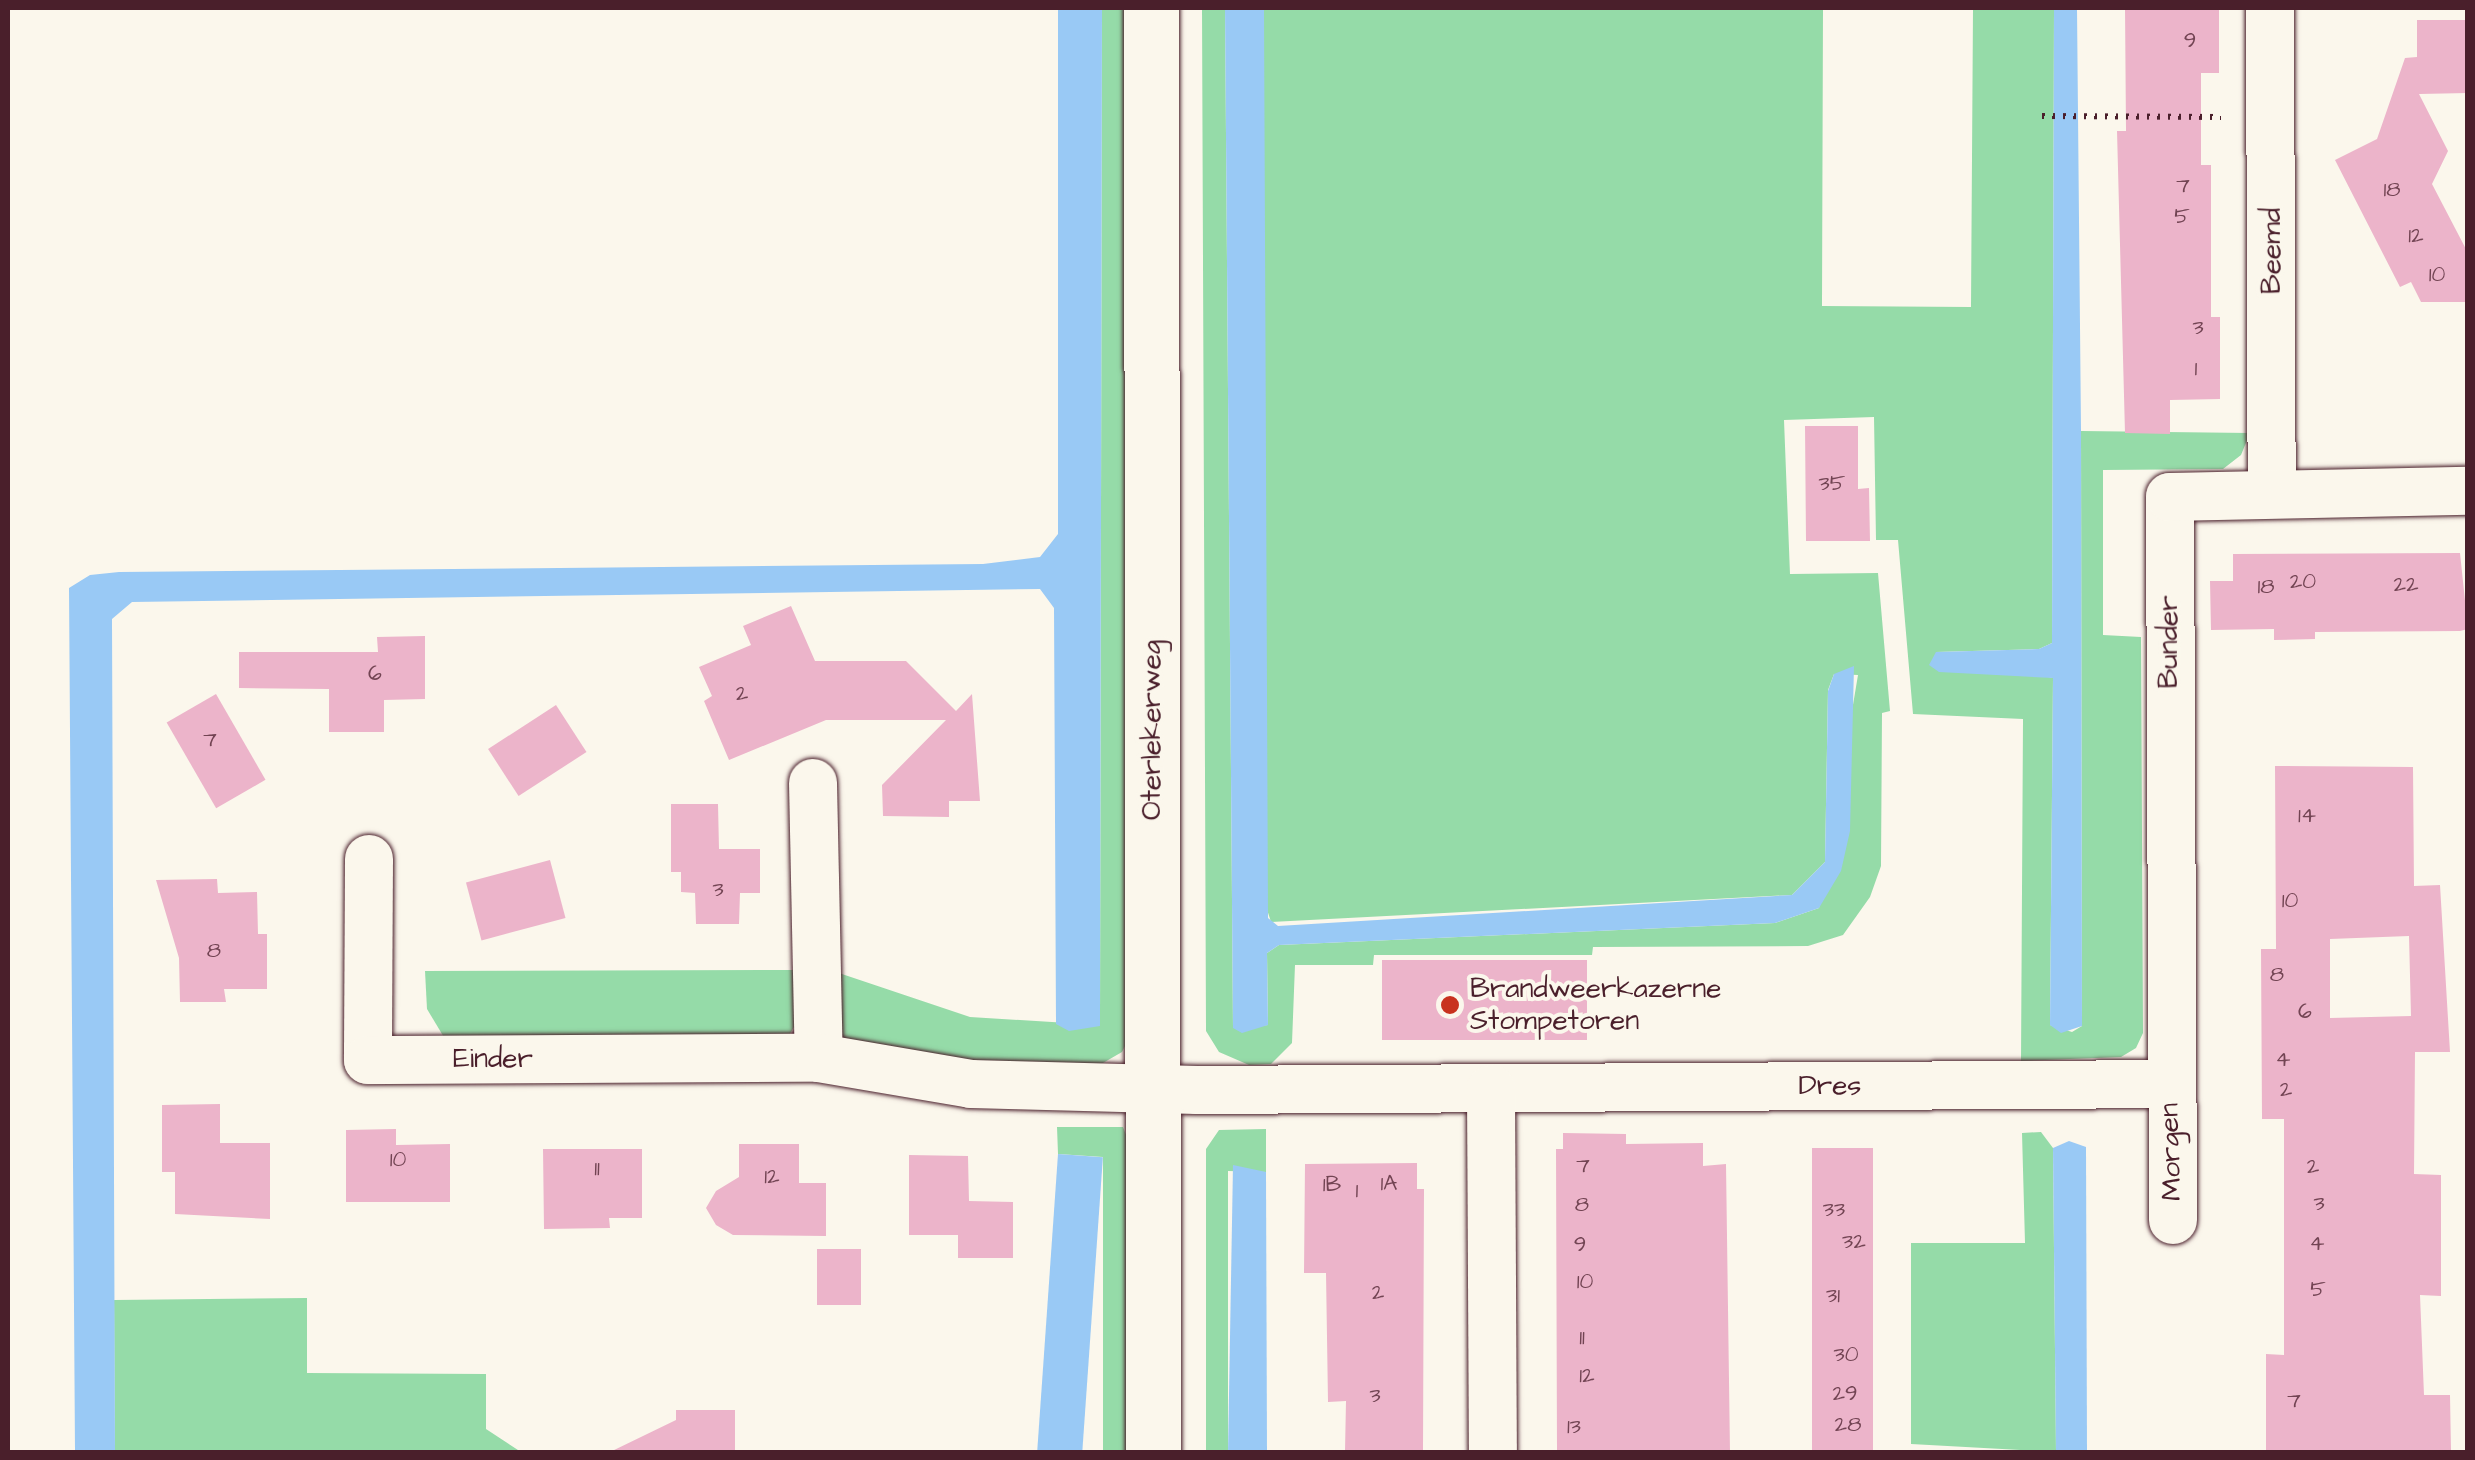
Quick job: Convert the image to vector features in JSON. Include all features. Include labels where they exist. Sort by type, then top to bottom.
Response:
[{"type":"street","name":"Oterlekerweg","points":[[1151,8],[1154,1452]]},
{"type":"street","name":"Beemd","points":[[2270,8],[2272,494]]},
{"type":"street","name":"Bunder","points":[[2169,1084],[2170,497],[2468,491]]},
{"type":"street","points":[[814,783],[819,1058]]},
{"type":"street","name":"Einder","points":[[368,859],[368,1060],[819,1058],[971,1084],[1152,1089]]},
{"type":"street","name":"Dres","points":[[1152,1089],[2169,1084]]},
{"type":"street","name":"Morgen","points":[[2169,1084],[2173,1220]]},
{"type":"street","points":[[1491,1088],[1492,1452]]},
{"type":"path","points":[[2042,116],[2271,117]]},
{"type":"green space","points":[[1102,8],[1126,8],[1129,1038],[1122,1052],[1096,1067],[991,1066],[841,1040],[827,969],[970,1017],[1100,1025]]},
{"type":"green space","points":[[1202,8],[1225,8],[1233,1028],[1268,1025],[1267,953],[1279,945],[1775,923],[1819,908],[1858,675],[1834,674],[1828,690],[1825,862],[1792,895],[1271,922],[1264,900],[1264,8],[1823,8],[1822,306],[1971,307],[1973,8],[2054,8],[2052,643],[2039,649],[1936,652],[2053,678],[2050,1025],[2072,1032],[2082,1026],[2081,431],[2250,433],[2241,455],[2223,469],[2103,470],[2103,635],[2141,637],[2143,1033],[2136,1048],[2121,1057],[2021,1061],[2023,719],[1913,714],[1898,540],[1876,540],[1874,417],[1784,420],[1790,574],[1878,573],[1890,711],[1882,713],[1881,866],[1870,897],[1843,935],[1808,946],[1593,947],[1592,955],[1374,955],[1373,965],[1295,965],[1292,1043],[1271,1064],[1249,1065],[1219,1052],[1206,1031]]},
{"type":"green space","points":[[795,970],[797,1022],[788,1037],[445,1039],[427,1009],[425,971]]},
{"type":"green space","points":[[1057,1127],[1123,1127],[1130,1145],[1130,1452],[1103,1452],[1103,1157],[1058,1154]]},
{"type":"green space","points":[[1266,1129],[1266,1172],[1228,1171],[1228,1452],[1206,1452],[1206,1149],[1219,1130]]},
{"type":"green space","points":[[2041,1132],[2053,1148],[2056,1452],[1911,1444],[1911,1243],[2025,1243],[2022,1133]]},
{"type":"green space","points":[[307,1298],[307,1373],[486,1374],[486,1429],[521,1452],[115,1452],[114,1300]]},
{"type":"water","points":[[1058,8],[1102,8],[1100,1026],[1069,1031],[1056,1024],[1054,608],[1040,589],[132,602],[112,619],[115,1452],[75,1452],[69,588],[90,575],[119,572],[983,564],[1040,557],[1058,534]]},
{"type":"water","points":[[1225,8],[1264,8],[1268,918],[1278,926],[1792,895],[1825,862],[1828,691],[1834,674],[1854,666],[1850,831],[1841,871],[1819,908],[1775,923],[1279,945],[1267,953],[1268,1025],[1242,1033],[1233,1028]]},
{"type":"water","points":[[2054,8],[2077,8],[2081,431],[2082,1026],[2061,1033],[2050,1025],[2053,678],[1939,672],[1929,665],[1936,652],[2039,649],[2052,643]]},
{"type":"water","points":[[2069,1141],[2086,1147],[2087,1452],[2056,1452],[2053,1148]]},
{"type":"water","points":[[1058,1154],[1103,1157],[1082,1452],[1037,1451]]},
{"type":"water","points":[[1233,1165],[1266,1172],[1267,1452],[1228,1452]]},
{"type":"building","points":[[2125,8],[2219,8],[2219,73],[2201,73],[2201,165],[2211,165],[2211,317],[2220,317],[2220,399],[2170,400],[2170,434],[2125,433],[2117,131],[2126,131]]},
{"type":"building","points":[[2417,20],[2466,20],[2468,93],[2419,94],[2448,151],[2432,184],[2468,253],[2468,302],[2421,302],[2411,282],[2400,287],[2335,160],[2377,139],[2405,58],[2417,57]]},
{"type":"building","points":[[1805,426],[1858,426],[1858,489],[1869,488],[1870,541],[1806,541]]},
{"type":"building","points":[[2460,553],[2468,629],[2315,632],[2315,639],[2274,640],[2274,629],[2211,630],[2210,581],[2233,581],[2233,554]]},
{"type":"building","points":[[791,606],[815,661],[906,661],[956,711],[972,694],[980,801],[949,801],[949,817],[883,816],[882,785],[946,720],[826,720],[729,760],[704,701],[712,696],[699,667],[751,645],[743,626]]},
{"type":"building","points":[[425,636],[425,699],[384,700],[384,732],[329,732],[329,689],[239,688],[239,652],[378,652],[377,637]]},
{"type":"building","points":[[216,694],[266,780],[216,808],[167,722]]},
{"type":"building","points":[[556,705],[586,752],[519,796],[488,749]]},
{"type":"building","points":[[2275,766],[2413,767],[2414,886],[2440,885],[2450,1052],[2415,1052],[2414,1174],[2441,1175],[2441,1296],[2420,1295],[2424,1395],[2450,1395],[2451,1452],[2266,1452],[2266,1354],[2284,1355],[2284,1119],[2262,1119],[2261,949],[2276,949]],"holes":[[[2409,936],[2411,1016],[2330,1018],[2330,939]]]},
{"type":"building","points":[[671,804],[718,804],[719,849],[760,849],[760,893],[740,893],[739,924],[696,924],[695,893],[681,892],[681,872],[671,872]]},
{"type":"building","points":[[550,860],[566,918],[481,940],[466,883]]},
{"type":"building","points":[[217,879],[218,893],[257,892],[258,934],[267,934],[267,989],[224,989],[226,1002],[180,1002],[179,958],[156,880]]},
{"type":"building","points":[[1382,960],[1587,960],[1587,1040],[1382,1040]]},
{"type":"building","points":[[220,1104],[220,1143],[270,1143],[270,1219],[175,1214],[175,1172],[162,1172],[162,1105]]},
{"type":"building","points":[[396,1129],[396,1145],[450,1144],[450,1202],[346,1202],[346,1130]]},
{"type":"building","points":[[1563,1133],[1626,1134],[1626,1144],[1703,1143],[1703,1166],[1726,1164],[1730,1452],[1557,1452],[1556,1149],[1563,1149]]},
{"type":"building","points":[[739,1144],[799,1144],[799,1183],[826,1183],[826,1236],[733,1235],[716,1225],[706,1208],[716,1191],[739,1177]]},
{"type":"building","points":[[1812,1148],[1873,1148],[1873,1452],[1812,1452]]},
{"type":"building","points":[[543,1149],[642,1149],[642,1218],[609,1218],[610,1228],[544,1229]]},
{"type":"building","points":[[909,1155],[968,1156],[969,1201],[1013,1202],[1013,1258],[958,1258],[958,1235],[909,1235]]},
{"type":"building","points":[[1417,1163],[1417,1189],[1424,1189],[1423,1451],[1345,1451],[1346,1401],[1328,1402],[1326,1273],[1304,1273],[1305,1164]]},
{"type":"building","points":[[817,1249],[861,1249],[861,1305],[817,1305]]},
{"type":"building","points":[[676,1410],[735,1410],[735,1452],[610,1452],[676,1420]]},
{"type":"place","name":"Brandweerkazerne Stompetoren","points":[[1450,1005]]}]
